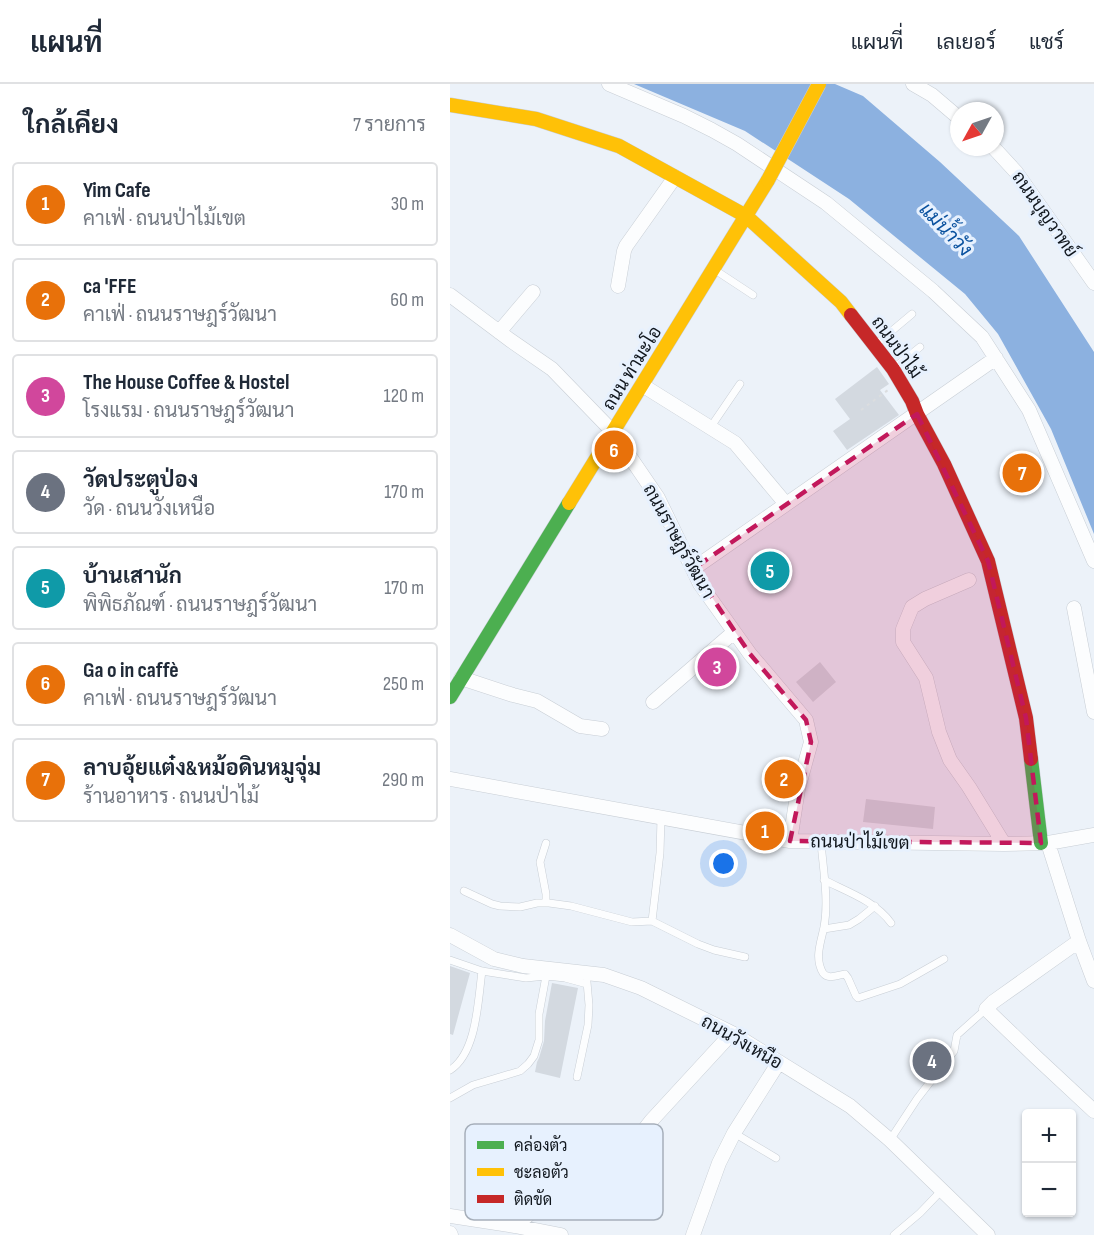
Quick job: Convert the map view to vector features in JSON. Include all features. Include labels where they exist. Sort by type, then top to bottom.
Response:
[{"type":"street","points":[[609,84],[684,116],[737,144],[826,203],[933,291],[982,337],[1029,410],[1094,561]]},
{"type":"street","name":"ถนน ท่ามะโอ","points":[[450,697],[768,180],[819,84]]},
{"type":"street","points":[[912,84],[932,95],[950,110]]},
{"type":"street","name":"ถนนป่าไม้","points":[[450,105],[536,119],[619,146],[746,216],[841,302],[874,345],[912,401],[944,464],[988,561],[1026,718],[1045,843],[1094,981]]},
{"type":"street","name":"ถนนบุญวาทย์","points":[[1002,156],[1016,172],[1094,284]]},
{"type":"street","points":[[618,286],[626,246],[675,177]]},
{"type":"street","points":[[499,332],[534,292]]},
{"type":"street","name":"ถนนราษฎร์วัฒนา","points":[[450,295],[552,369],[613,432],[658,498],[700,585],[750,654],[806,720],[811,742],[798,789],[790,842]]},
{"type":"street","points":[[693,569],[996,358]]},
{"type":"street","points":[[642,385],[735,442],[786,504]]},
{"type":"street","points":[[969,580],[912,607],[903,629],[903,642],[926,678],[939,732],[950,760],[1004,844]]},
{"type":"street","points":[[1074,608],[1094,712]]},
{"type":"street","points":[[653,702],[734,632]]},
{"type":"street","points":[[462,678],[537,701],[580,726],[602,729]]},
{"type":"street","name":"ถนนป่าไม้เขต","points":[[450,779],[790,842],[1004,844],[1045,843],[1094,835]]},
{"type":"street","name":"ถนนวังเหนือ","points":[[450,935],[494,958],[523,966],[587,979],[604,975],[641,988],[732,1034],[850,1106],[890,1140],[988,1235]]},
{"type":"street","points":[[1078,941],[986,1009],[1094,1111]]},
{"type":"street","points":[[649,1124],[732,1034]]},
{"type":"street","points":[[693,1235],[719,1163],[734,1132],[779,1062]]},
{"type":"street","points":[[450,1216],[465,1218]]},
{"type":"street","points":[[476,1220],[561,1235]]},
{"type":"street","points":[[515,1226],[522,1220]]},
{"type":"lane","points":[[714,269],[753,295]]},
{"type":"lane","points":[[874,345],[912,314]]},
{"type":"lane","points":[[896,375],[920,347]]},
{"type":"lane","points":[[710,428],[740,384]]},
{"type":"lane","points":[[652,921],[660,853],[661,818]]},
{"type":"lane","points":[[821,842],[826,916],[818,955],[827,976],[845,974],[858,998],[900,984],[944,959]]},
{"type":"lane","points":[[546,843],[540,862],[546,903]]},
{"type":"lane","points":[[824,880],[865,899],[885,914],[891,923]]},
{"type":"lane","points":[[464,891],[500,906],[520,907],[546,903],[571,906],[632,922],[652,921],[698,944],[745,957]]},
{"type":"lane","points":[[824,929],[849,926],[875,906]]},
{"type":"lane","points":[[450,960],[482,971],[526,978],[546,976],[587,979],[588,1026],[577,1077]]},
{"type":"lane","points":[[450,1070],[457,1065],[474,1032],[482,971]]},
{"type":"lane","points":[[450,1098],[473,1085],[520,1071],[528,1064],[534,1056],[539,1040],[539,1014],[546,976]]},
{"type":"lane","points":[[890,1140],[917,1099],[954,1051],[957,1035],[986,1009]]},
{"type":"lane","points":[[734,1132],[776,1158]]},
{"type":"lane","points":[[894,1235],[942,1190]]},
{"type":"path","points":[[861,410],[896,375]]},
{"type":"highlighted area","points":[[917,414],[988,561],[1026,718],[1041,843],[790,841],[811,742],[806,720],[750,654],[693,569]]},
{"type":"water","name":"แม่น้ำวัง","points":[[634,84],[835,84],[863,96],[940,162],[1019,236],[1094,352],[1094,534],[1051,429],[998,334],[965,294],[849,199],[745,131]]},
{"type":"building","points":[[877,367],[889,384],[880,390],[899,415],[847,450],[833,431],[850,419],[835,399]]},
{"type":"building","points":[[820,662],[836,682],[813,702],[796,682]]},
{"type":"building","points":[[866,799],[935,807],[933,829],[863,822]]},
{"type":"building","points":[[450,966],[470,973],[453,1035],[450,1034]]},
{"type":"building","points":[[552,983],[578,988],[560,1078],[535,1072],[544,1041]]},
{"type":"building","points":[[935,1044],[946,1053],[926,1078],[915,1069]]},
{"type":"traffic: fast","points":[[450,697],[569,503]]},
{"type":"traffic: fast","points":[[1031,759],[1041,843]]},
{"type":"traffic: slow","points":[[768,180],[819,84]]},
{"type":"traffic: slow","points":[[450,105],[536,119],[619,146],[746,216],[841,302],[851,315]]},
{"type":"traffic: slow","points":[[569,503],[768,180]]},
{"type":"traffic: jam","points":[[851,315],[893,369],[912,401],[944,464],[988,561],[1026,718],[1031,759]]},
{"type":"place","name":"Ga o in caffè","points":[[614,450]]},
{"type":"place","name":"ลาบอุ้ยแต๋ง&หม้อดินหมูจุ่ม","points":[[1022,473]]},
{"type":"place","name":"บ้านเสานัก","points":[[770,571]]},
{"type":"place","name":"The House Coffee & Hostel","points":[[717,667]]},
{"type":"place","name":"ca 'FFE","points":[[784,779]]},
{"type":"place","name":"Yim Cafe","points":[[765,831]]},
{"type":"place","name":"วัดประตูป่อง","points":[[932,1061]]}]
